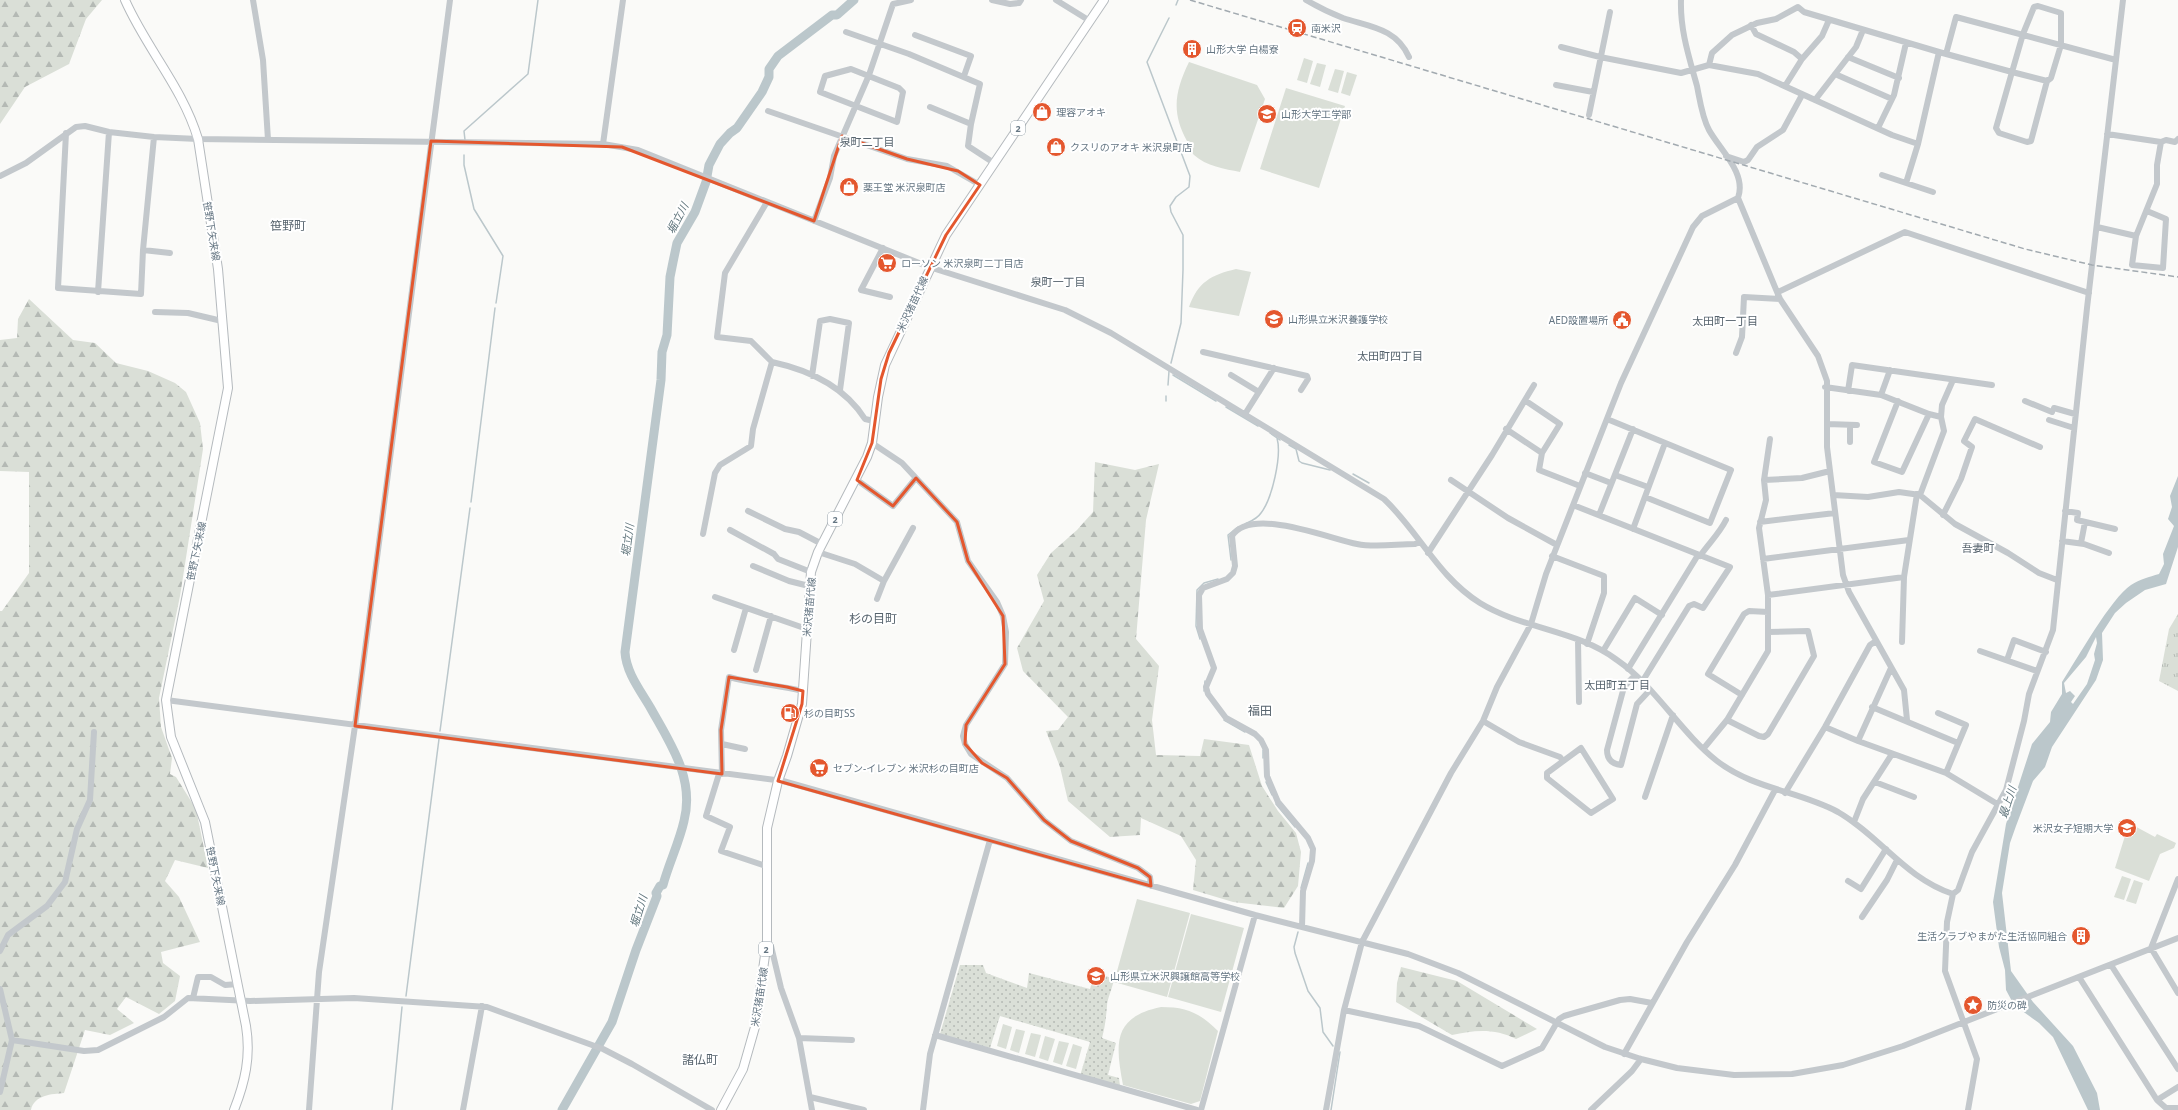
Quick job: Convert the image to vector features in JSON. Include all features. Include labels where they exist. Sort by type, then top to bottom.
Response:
[{"type":"main road","name":"笹野下矢来線","points":[[125,0],[182,98],[192,120],[198,139],[218,269],[228,388],[166,700],[171,737],[205,822],[248,1038],[248,1064],[244,1085],[234,1110]]},
{"type":"main road","name":"米沢猪苗代線","points":[[721,1110],[737,1080],[749,1052],[755,1026],[767,941],[767,828],[778,780],[799,717],[803,691],[811,572],[822,544],[857,480],[872,443],[874,422],[885,365],[929,267],[946,235],[1104,0]]},
{"type":"street","points":[[254,0],[263,60],[268,140]]},
{"type":"street","points":[[308,1110],[319,972],[355,726],[450,0]]},
{"type":"street","points":[[604,144],[623,0]]},
{"type":"street","points":[[814,221],[830,178],[834,156],[869,75],[881,44],[893,4],[911,0]]},
{"type":"street","points":[[992,0],[1010,4],[1021,0]]},
{"type":"street","points":[[1056,0],[1090,21]]},
{"type":"street","points":[[1306,0],[1341,17],[1387,31],[1405,47],[1409,57]]},
{"type":"street","points":[[1681,0],[1682,30],[1705,121],[1738,177],[1740,193],[1738,198],[1780,299],[1818,356],[1827,381],[1825,387],[1830,471],[1846,584],[1904,690],[1907,720]]},
{"type":"street","points":[[1709,65],[1712,53],[1719,44],[1751,25],[1776,19],[1798,7],[1801,0]]},
{"type":"street","points":[[1968,1110],[1977,1060],[1945,971],[1947,922],[1953,894],[1958,890],[1972,852],[1999,805],[2012,771],[2029,694],[2053,630],[2075,414],[2123,0]]},
{"type":"street","points":[[2038,6],[2061,13],[2061,45],[2051,78],[2047,81],[2031,141],[2027,142],[1999,133],[1996,128],[2022,34],[2034,7],[2038,6]]},
{"type":"street","points":[[1798,7],[1804,12],[1862,30],[2047,81]]},
{"type":"street","points":[[1588,115],[1610,12]]},
{"type":"street","points":[[1946,54],[1956,17],[2116,60]]},
{"type":"street","points":[[1785,86],[1802,59],[1822,36],[1829,20]]},
{"type":"street","points":[[1751,25],[1756,34],[1794,52],[1802,59]]},
{"type":"street","points":[[1815,100],[1856,47],[1862,30]]},
{"type":"street","points":[[846,32],[964,76],[980,84],[968,146],[994,162]]},
{"type":"street","points":[[915,35],[971,56],[964,76]]},
{"type":"street","points":[[1878,128],[1900,78],[1906,43]]},
{"type":"street","points":[[1560,48],[1600,58],[1681,73],[1709,65],[1758,74],[1802,95],[1918,144]]},
{"type":"street","points":[[1906,183],[1918,144],[1939,52]]},
{"type":"street","points":[[1848,57],[1900,78]]},
{"type":"street","points":[[851,69],[869,75],[899,88],[903,92],[897,122],[820,92],[825,76],[851,69]]},
{"type":"street","points":[[1835,74],[1892,99]]},
{"type":"street","points":[[1556,85],[1593,92]]},
{"type":"street","points":[[1726,156],[1744,162],[1748,160],[1757,147],[1783,130],[1802,95]]},
{"type":"street","points":[[930,107],[972,124]]},
{"type":"street","points":[[768,111],[908,159],[947,166],[980,185]]},
{"type":"street","points":[[0,176],[26,163],[76,127],[85,126],[109,132],[154,137],[198,139],[604,144],[638,150],[929,267],[1054,305],[1111,333],[1384,499],[1398,513],[1444,574],[1471,597],[1492,610],[1578,640],[1603,651],[1635,675],[1704,748],[1731,771],[1775,790],[1819,803],[1854,822],[1922,880],[1953,894]]},
{"type":"street","points":[[98,292],[109,132]]},
{"type":"street","points":[[66,133],[58,288],[142,294],[143,250],[154,137]]},
{"type":"street","points":[[2107,134],[2161,142],[2166,140],[2176,142],[2178,139]]},
{"type":"street","points":[[2147,211],[2166,219],[2163,268],[2132,265],[2136,236],[2158,184],[2157,165],[2161,142]]},
{"type":"street","points":[[1882,175],[1933,192]]},
{"type":"street","points":[[1326,1110],[1344,1010],[1362,942],[1451,773],[1483,721],[1497,687],[1531,624],[1552,556],[1634,352],[1693,227],[1702,216],[1738,198]]},
{"type":"street","points":[[767,202],[725,273],[717,337],[751,341],[772,362],[793,367],[840,390],[856,405],[865,419],[874,422]]},
{"type":"street","points":[[2097,227],[2136,236]]},
{"type":"street","points":[[1778,292],[1905,232],[2089,294]]},
{"type":"street","points":[[883,248],[861,290],[890,297]]},
{"type":"street","points":[[143,250],[170,253]]},
{"type":"street","points":[[1736,353],[1742,337],[1744,297],[1780,299]]},
{"type":"street","points":[[155,312],[188,313],[222,321]]},
{"type":"street","points":[[812,376],[820,321],[830,319],[849,323],[840,390]]},
{"type":"street","points":[[1203,352],[1307,376],[1308,379],[1301,390]]},
{"type":"street","points":[[702,534],[715,473],[720,465],[751,446],[753,429],[772,362]]},
{"type":"street","points":[[1848,391],[1852,365],[1992,385]]},
{"type":"street","points":[[1246,414],[1274,368]]},
{"type":"street","points":[[1882,395],[1890,370]]},
{"type":"street","points":[[1231,375],[1259,392]]},
{"type":"street","points":[[1902,642],[1904,577],[1909,540],[1918,495],[1944,431],[1941,417],[1942,405],[1953,380]]},
{"type":"street","points":[[1428,553],[1492,455],[1506,430],[1526,401],[1534,385]]},
{"type":"street","points":[[1825,387],[1882,395],[1929,414],[1941,417]]},
{"type":"street","points":[[1526,401],[1560,424],[1542,453],[1538,470],[1580,486]]},
{"type":"street","points":[[1898,401],[1874,462],[1902,472],[1929,414]]},
{"type":"street","points":[[2025,401],[2053,410],[2075,414]]},
{"type":"street","points":[[1607,419],[1731,470],[1710,523],[1644,496]]},
{"type":"street","points":[[1943,515],[1961,480],[1972,447],[1964,441],[1975,420],[2040,447]]},
{"type":"street","points":[[2049,420],[2074,428]]},
{"type":"street","points":[[1827,424],[1857,425]]},
{"type":"street","points":[[1850,425],[1850,442]]},
{"type":"street","points":[[1599,515],[1633,429]]},
{"type":"street","points":[[1506,430],[1542,453]]},
{"type":"street","points":[[1704,748],[1727,720],[1768,651],[1768,595],[1760,522],[1766,500],[1764,480],[1770,439]]},
{"type":"street","points":[[872,443],[902,463],[957,522],[968,561],[997,602],[1004,616],[1006,632],[1005,664],[966,725],[963,736],[965,744],[971,754],[982,763],[1007,778],[1044,820],[1071,841],[1138,868],[1150,877],[1151,886]]},
{"type":"street","points":[[1633,529],[1665,443]]},
{"type":"street","points":[[1764,480],[1802,478],[1830,471]]},
{"type":"street","points":[[1585,473],[1611,483]]},
{"type":"street","points":[[1615,475],[1648,487]]},
{"type":"street","points":[[857,480],[893,506],[916,478]]},
{"type":"street","points":[[1451,480],[1508,518],[1557,545]]},
{"type":"street","points":[[1833,495],[1868,497],[1899,492],[1918,495],[1955,524],[2008,553],[2039,573],[2057,580]]},
{"type":"street","points":[[1573,505],[1730,567],[1703,608],[1694,604],[1689,606],[1659,652],[1642,682]]},
{"type":"street","points":[[748,511],[785,529],[799,532],[822,544]]},
{"type":"street","points":[[2065,511],[2078,513],[2077,520],[2115,529]]},
{"type":"street","points":[[1760,522],[1835,513]]},
{"type":"street","points":[[1628,669],[1699,555],[1709,543],[1717,537],[1726,520]]},
{"type":"street","points":[[2081,543],[2085,522]]},
{"type":"street","points":[[1302,927],[1304,891],[1312,861],[1313,849],[1308,838],[1278,802],[1267,776],[1264,744],[1255,734],[1226,718],[1206,691],[1207,684],[1214,668],[1200,629],[1199,595],[1203,588],[1227,579],[1233,573],[1235,566],[1232,536],[1238,530],[1251,526],[1280,524],[1358,545],[1416,544],[1420,542]]},
{"type":"street","points":[[877,599],[884,581],[913,528]]},
{"type":"street","points":[[730,530],[774,554],[778,559],[811,572]]},
{"type":"street","points":[[1763,559],[1909,540]]},
{"type":"street","points":[[2062,541],[2081,543],[2109,553]]},
{"type":"street","points":[[818,552],[855,564],[884,581]]},
{"type":"street","points":[[1552,556],[1604,576],[1604,593],[1587,644]]},
{"type":"street","points":[[754,566],[789,581],[809,586]]},
{"type":"street","points":[[1768,595],[1904,577]]},
{"type":"street","points":[[715,597],[806,629]]},
{"type":"street","points":[[1603,651],[1635,598],[1662,615]]},
{"type":"street","points":[[734,650],[746,608]]},
{"type":"street","points":[[1742,695],[1708,674],[1744,614],[1749,612],[1768,612]]},
{"type":"street","points":[[756,670],[771,616]]},
{"type":"street","points":[[1727,720],[1764,737],[1768,734],[1814,656],[1808,631],[1768,632]]},
{"type":"street","points":[[1578,640],[1579,702]]},
{"type":"street","points":[[2007,660],[2014,640],[2046,652]]},
{"type":"street","points":[[1785,793],[1825,727],[1870,645],[1876,641]]},
{"type":"street","points":[[1980,651],[2037,671]]},
{"type":"street","points":[[1858,741],[1872,707],[1891,668]]},
{"type":"street","points":[[1635,675],[1624,687],[1607,750],[1607,754],[1616,765],[1621,766],[1637,704],[1650,690]]},
{"type":"street","points":[[766,866],[721,851],[730,827],[706,816],[721,774],[721,730],[729,677],[753,684],[787,687],[803,691]]},
{"type":"street","points":[[166,700],[721,774],[778,780],[1255,915],[1408,954],[1440,966],[1556,1024],[1624,1054],[1709,1073],[1755,1076],[1792,1074],[1859,1061],[2178,938]]},
{"type":"street","points":[[1872,707],[1907,720],[1958,743]]},
{"type":"street","points":[[1938,713],[1966,725],[1946,773]]},
{"type":"street","points":[[1645,797],[1673,715]]},
{"type":"street","points":[[1483,721],[1519,742],[1560,757],[1563,761]]},
{"type":"street","points":[[1825,727],[1892,754],[1946,773],[1999,805]]},
{"type":"street","points":[[0,951],[8,935],[47,906],[65,882],[77,829],[90,800],[94,732]]},
{"type":"street","points":[[722,744],[745,749]]},
{"type":"street","points":[[1581,748],[1613,799],[1591,813],[1547,778],[1547,773],[1563,761],[1581,748]]},
{"type":"street","points":[[1854,822],[1863,799],[1892,754]]},
{"type":"street","points":[[1875,782],[1914,797]]},
{"type":"street","points":[[1624,1054],[1652,1003],[1735,865],[1775,790]]},
{"type":"street","points":[[923,1110],[927,1068],[935,1035],[990,840]]},
{"type":"street","points":[[1848,880],[1861,889],[1886,849]]},
{"type":"street","points":[[1862,917],[1887,880],[1897,860]]},
{"type":"street","points":[[2151,948],[2178,879]]},
{"type":"street","points":[[1201,1110],[1255,915]]},
{"type":"street","points":[[767,941],[771,946],[781,988],[799,1038],[812,1110]]},
{"type":"street","points":[[2151,948],[2178,993]]},
{"type":"street","points":[[2111,965],[2178,1069]]},
{"type":"street","points":[[193,998],[198,977],[211,977],[225,985],[238,984]]},
{"type":"street","points":[[2079,977],[2157,1100],[2166,1108],[2178,1108]]},
{"type":"street","points":[[0,989],[12,1040],[0,1092]]},
{"type":"street","points":[[12,1040],[84,1052],[98,1050],[164,1017],[188,998],[241,1001],[318,998],[482,1006],[603,1049],[712,1110]]},
{"type":"street","points":[[1344,1010],[1419,1026],[1502,1066],[1542,1048],[1556,1024],[1564,1016],[1620,1000],[1630,999],[1652,1003]]},
{"type":"street","points":[[463,1110],[482,1006]]},
{"type":"street","points":[[935,1035],[1197,1110]]},
{"type":"street","points":[[799,1038],[852,1040]]},
{"type":"street","points":[[1591,1110],[1632,1071],[1641,1059]]},
{"type":"street","points":[[2157,1100],[2178,1086]]},
{"type":"street","points":[[810,1097],[864,1110]]},
{"type":"highlighted area","points":[[842,136],[907,159],[958,171],[980,185],[946,235],[929,267],[889,353],[881,379],[872,443],[857,480],[893,506],[916,478],[957,522],[968,561],[1003,616],[1005,664],[966,725],[965,744],[982,763],[1007,778],[1044,820],[1071,841],[1138,868],[1150,877],[1151,886],[778,781],[802,704],[803,691],[787,687],[729,677],[721,730],[722,774],[355,726],[431,141],[622,147],[814,221]]},
{"type":"green space","points":[[0,0],[102,0],[86,19],[69,64],[25,87],[0,124]]},
{"type":"green space","points":[[1304,58],[1313,61],[1307,83],[1297,80]]},
{"type":"green space","points":[[1189,62],[1257,85],[1265,99],[1240,172],[1204,162],[1194,155],[1191,150],[1182,130],[1177,111],[1178,92]]},
{"type":"green space","points":[[1317,63],[1326,65],[1320,87],[1310,84]]},
{"type":"green space","points":[[1335,69],[1344,71],[1338,93],[1328,90]]},
{"type":"green space","points":[[1347,72],[1357,75],[1350,96],[1341,93]]},
{"type":"green space","points":[[1286,88],[1345,106],[1319,188],[1260,169]]},
{"type":"green space","points":[[1236,269],[1251,272],[1239,316],[1189,307],[1197,291],[1206,281],[1219,274]]},
{"type":"green space","points":[[29,299],[73,340],[95,343],[116,363],[148,371],[175,383],[186,392],[200,423],[203,449],[180,596],[159,698],[161,727],[172,758],[170,774],[176,777],[196,809],[208,868],[175,860],[165,881],[179,897],[200,942],[161,952],[163,963],[180,976],[175,1001],[159,1014],[126,997],[117,1009],[134,1023],[110,1035],[85,1030],[64,1093],[40,1098],[33,1105],[31,1110],[0,1110],[0,611],[2,611],[29,573],[29,472],[0,471],[0,340],[17,338],[18,319]]},
{"type":"green space","points":[[1095,462],[1135,470],[1159,464],[1146,520],[1136,639],[1159,666],[1152,720],[1156,755],[1200,756],[1204,739],[1249,745],[1262,786],[1278,811],[1296,833],[1301,852],[1298,886],[1284,908],[1233,902],[1193,890],[1196,860],[1181,836],[1141,818],[1140,835],[1110,837],[1068,801],[1060,767],[1046,731],[1058,730],[1068,717],[1023,671],[1017,648],[1044,601],[1037,575],[1051,553],[1077,530],[1093,512]]},
{"type":"green space","points":[[2178,614],[2178,691],[2159,681],[2169,629]]},
{"type":"green space","points":[[2129,823],[2155,837],[2157,834],[2176,843],[2174,848],[2160,854],[2149,881],[2115,868]]},
{"type":"green space","points":[[2122,876],[2131,879],[2124,900],[2114,897]]},
{"type":"green space","points":[[2134,880],[2143,883],[2136,904],[2126,901]]},
{"type":"green space","points":[[1137,899],[1190,913],[1167,997],[1114,982]]},
{"type":"green space","points":[[1191,914],[1244,928],[1221,1012],[1168,997]]},
{"type":"green space","points":[[960,965],[983,965],[986,973],[1027,988],[1029,973],[1090,989],[1093,980],[1103,975],[1114,979],[1107,1003],[1102,1038],[1116,1043],[1108,1075],[1119,1078],[1120,1086],[1080,1076],[1090,1042],[1000,1016],[990,1048],[940,1034]]},
{"type":"green space","points":[[1401,967],[1457,981],[1537,1029],[1516,1039],[1500,1033],[1484,1031],[1452,1035],[1396,1002],[1397,983]]},
{"type":"green space","points":[[1161,1007],[1178,1008],[1192,1012],[1199,1015],[1218,1031],[1200,1101],[1191,1104],[1123,1085],[1119,1056],[1121,1034],[1126,1025],[1134,1018],[1145,1012]]},
{"type":"green space","points":[[1003,1024],[1012,1027],[1006,1049],[997,1046]]},
{"type":"green space","points":[[1016,1029],[1025,1031],[1019,1053],[1010,1050]]},
{"type":"green space","points":[[1031,1033],[1041,1035],[1035,1057],[1025,1054]]},
{"type":"green space","points":[[1045,1036],[1055,1039],[1048,1061],[1039,1058]]},
{"type":"green space","points":[[1059,1041],[1069,1043],[1062,1065],[1053,1062]]},
{"type":"green space","points":[[1073,1044],[1082,1047],[1076,1069],[1066,1066]]},
{"type":"shaded area","points":[[2178,476],[2178,547],[2166,584],[2145,590],[2126,603],[2115,613],[2102,633],[2103,660],[2096,680],[2052,747],[2045,767],[2033,781],[2010,843],[2002,893],[2011,971],[2033,1002],[2073,1046],[2097,1093],[2100,1110],[2088,1110],[2053,1037],[2039,1023],[2014,1005],[2006,990],[2005,970],[1999,947],[1993,902],[2006,824],[2032,744],[2050,722],[2051,712],[2062,694],[2062,682],[2104,615],[2123,592],[2131,585],[2159,574],[2164,564],[2163,554],[2174,526],[2168,519],[2172,507],[2170,496]],"holes":[[[2096,637],[2097,643],[2094,654],[2095,660],[2087,684],[2073,704],[2071,702],[2075,696],[2070,691],[2066,693],[2064,683],[2086,657]]]},
{"type":"waterway","points":[[465,140],[464,131],[528,74],[538,0]]},
{"type":"waterway","name":"堀立川","points":[[562,1110],[612,1022],[636,950],[657,896],[656,893],[660,886],[663,885],[677,845],[687,805],[686,790],[679,761],[631,674],[625,652],[661,380],[662,352],[667,335],[670,277],[677,243],[695,212],[706,182],[709,165],[720,144],[737,128],[762,92],[769,77],[769,69],[778,56],[832,15],[837,15],[854,0]]},
{"type":"waterway","points":[[1176,5],[1178,0]]},
{"type":"waterway","points":[[1169,18],[1147,62],[1190,176],[1189,187],[1176,197],[1170,206],[1171,212],[1183,235],[1181,323],[1171,363]]},
{"type":"waterway","points":[[464,155],[464,165],[474,209],[503,256],[496,303]]},
{"type":"waterway","points":[[471,502],[495,308]]},
{"type":"waterway","points":[[1168,385],[1169,371]]},
{"type":"waterway","points":[[1173,375],[1216,401]]},
{"type":"waterway","points":[[1166,396],[1166,401]]},
{"type":"waterway","points":[[1226,407],[1258,426]]},
{"type":"waterway","points":[[1270,433],[1280,440]]},
{"type":"waterway","points":[[1245,524],[1254,520],[1259,515],[1269,498],[1277,466],[1277,438]]},
{"type":"waterway","points":[[1289,445],[1296,449],[1299,461],[1302,463],[1330,470]]},
{"type":"waterway","points":[[1353,474],[1369,483]]},
{"type":"waterway","points":[[440,731],[470,508]]},
{"type":"waterway","points":[[1231,560],[1228,535],[1238,527]]},
{"type":"waterway","points":[[1200,639],[1196,626],[1197,590],[1204,583],[1218,579]]},
{"type":"waterway","points":[[1204,691],[1205,681]]},
{"type":"waterway","points":[[1224,720],[1245,732]]},
{"type":"waterway","points":[[406,996],[439,739]]},
{"type":"waterway","points":[[1263,750],[1263,758]]},
{"type":"waterway","points":[[1266,782],[1272,795]]},
{"type":"waterway","points":[[1276,804],[1295,827]]},
{"type":"waterway","points":[[1301,888],[1308,863]]},
{"type":"waterway","points":[[1298,932],[1294,947],[1295,953],[1308,991],[1320,1008],[1323,1032],[1333,1046]]},
{"type":"waterway","points":[[392,1110],[402,1007]]},
{"type":"waterway","points":[[1331,1110],[1340,1052]]},
{"type":"railway","points":[[1190,0],[2025,249],[2092,265],[2178,277]]},
{"type":"place","name":"南米沢","points":[[1297,28]]},
{"type":"place","name":"山形大学 白楊寮","points":[[1192,49]]},
{"type":"place","name":"理容アオキ","points":[[1042,112]]},
{"type":"place","name":"山形大学工学部","points":[[1267,114]]},
{"type":"place","name":"クスリのアオキ 米沢泉町店","points":[[1056,147]]},
{"type":"place","name":"薬王堂 米沢泉町店","points":[[849,187]]},
{"type":"place","name":"ローソン 米沢泉町二丁目店","points":[[887,263]]},
{"type":"place","name":"山形県立米沢養護学校","points":[[1274,319]]},
{"type":"place","name":"AED設置場所","points":[[1622,320]]},
{"type":"place","name":"杉の目町SS","points":[[790,713]]},
{"type":"place","name":"セブン-イレブン 米沢杉の目町店","points":[[819,768]]},
{"type":"place","name":"米沢女子短期大学","points":[[2127,828]]},
{"type":"place","name":"生活クラブやまがた生活協同組合","points":[[2081,936]]},
{"type":"place","name":"山形県立米沢興譲館高等学校","points":[[1096,976]]},
{"type":"place","name":"防災の碑","points":[[1973,1005]]},
{"type":"district","name":"泉町二丁目","points":[[867,141]]},
{"type":"district","name":"笹野町","points":[[288,225]]},
{"type":"district","name":"泉町一丁目","points":[[1058,281]]},
{"type":"district","name":"太田町一丁目","points":[[1725,320]]},
{"type":"district","name":"太田町四丁目","points":[[1390,355]]},
{"type":"district","name":"吾妻町","points":[[1978,547]]},
{"type":"district","name":"杉の目町","points":[[873,618]]},
{"type":"district","name":"太田町五丁目","points":[[1617,684]]},
{"type":"district","name":"福田","points":[[1260,710]]},
{"type":"district","name":"諸仏町","points":[[700,1059]]},
{"type":"water label","name":"最上川","points":[[2007,802]]}]
